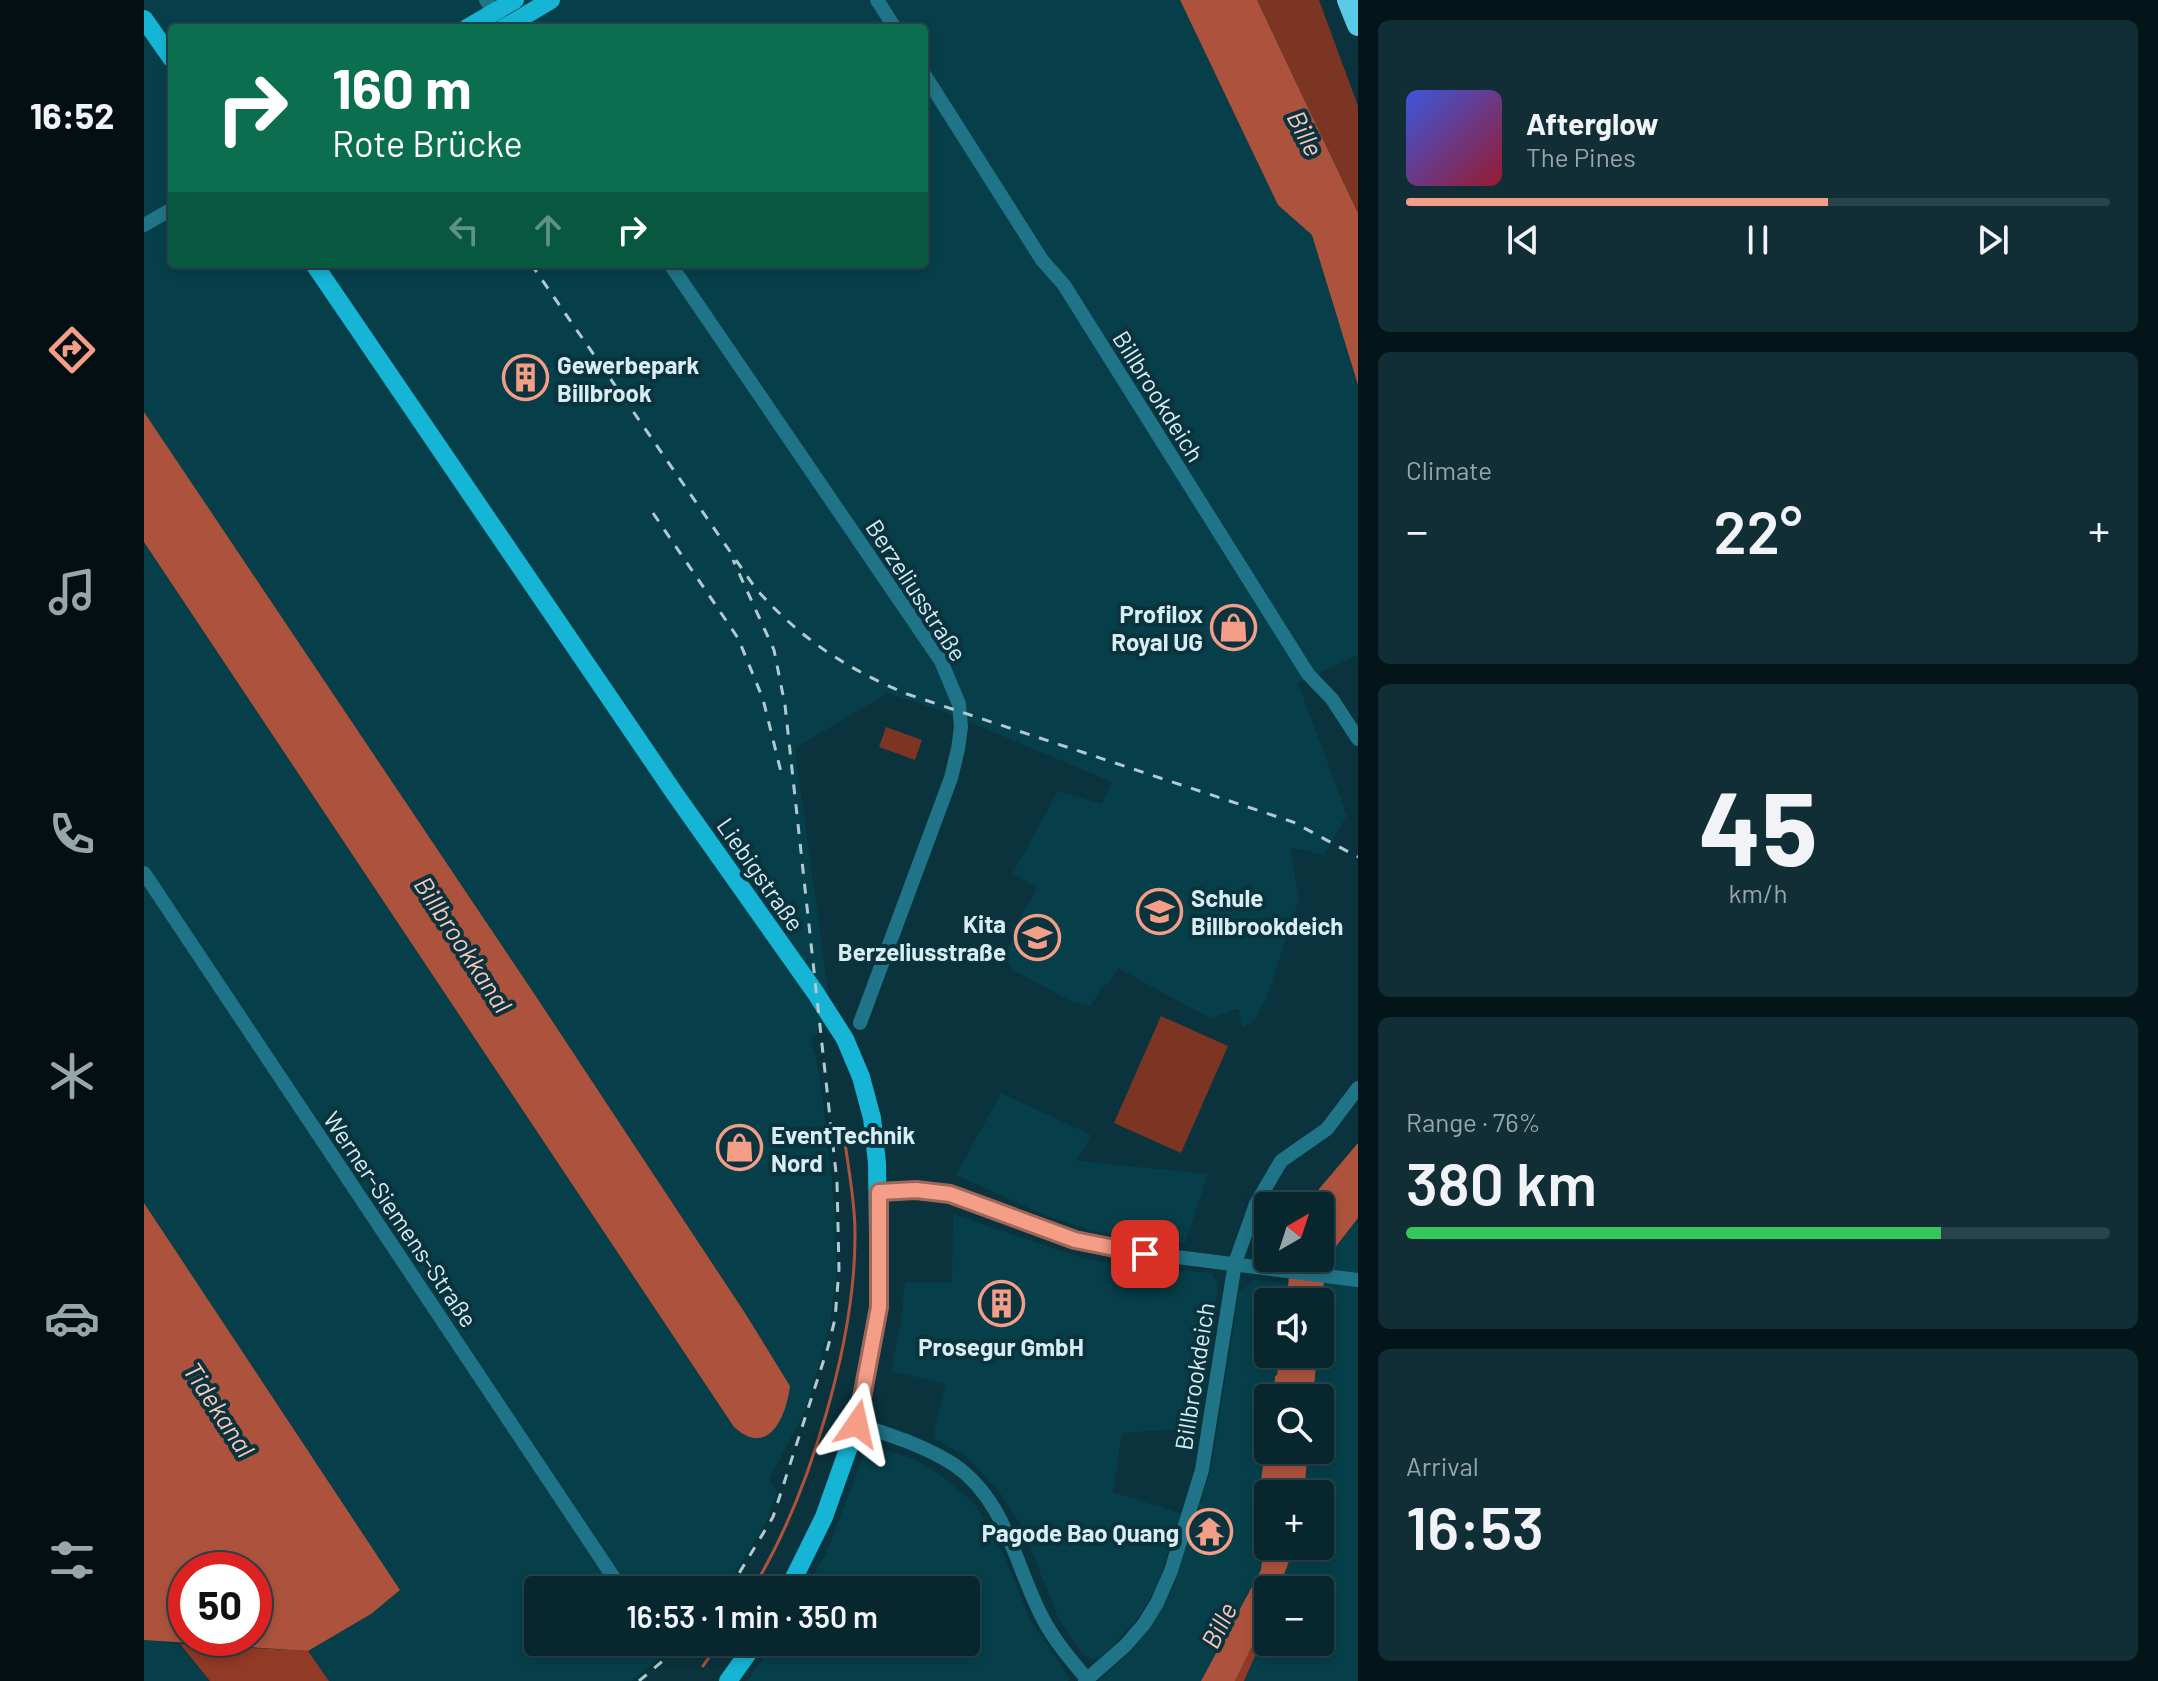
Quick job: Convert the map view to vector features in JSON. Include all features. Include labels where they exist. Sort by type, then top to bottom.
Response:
[{"type":"highway","points":[[1348,0],[1358,25]]},
{"type":"main road","points":[[471,24],[490,6],[515,0]]},
{"type":"main road","points":[[512,24],[551,0]]},
{"type":"main road","points":[[144,19],[168,53]]},
{"type":"main road","name":"Liebigstraße","points":[[317,268],[852,1052],[865,1089],[874,1136],[879,1192],[879,1307],[857,1424],[824,1517],[795,1576]]},
{"type":"main road","points":[[728,1681],[746,1656]]},
{"type":"street","points":[[877,0],[892,24]]},
{"type":"street","points":[[490,6],[502,24]]},
{"type":"street","name":"Billbrookdeich","points":[[928,80],[1042,260],[1064,285],[1308,674],[1332,699],[1358,739]]},
{"type":"street","points":[[144,225],[168,211]]},
{"type":"street","name":"Berzeliusstraße","points":[[673,268],[941,661],[959,704],[961,727],[951,778],[860,1023]]},
{"type":"street","name":"Werner-Siemens-Straße","points":[[144,873],[613,1576]]},
{"type":"street","name":"Billbrookdeich","points":[[1086,1680],[1126,1645],[1144,1624],[1171,1571],[1202,1470],[1235,1263],[1256,1204],[1281,1161],[1327,1129],[1358,1088]]},
{"type":"street","points":[[879,1192],[916,1190],[950,1194],[1062,1236],[1106,1248],[1358,1280]]},
{"type":"street","points":[[857,1424],[931,1451],[955,1466],[987,1497],[1012,1542],[1045,1622],[1086,1680]]},
{"type":"shaded area","points":[[144,0],[1180,0],[1278,205],[1312,234],[1358,385],[1358,655],[1298,683],[1347,815],[1324,855],[1290,847],[1299,899],[1266,1000],[1254,1021],[1242,1027],[1239,1010],[1211,1019],[1118,968],[1091,1006],[1071,1001],[1013,970],[1003,957],[1015,935],[1012,932],[1037,888],[1013,873],[1058,791],[1102,804],[1112,782],[950,714],[888,693],[795,748],[832,1021],[810,1039],[823,1101],[835,1208],[836,1276],[830,1324],[806,1409],[769,1480],[777,1492],[766,1523],[733,1576],[524,1576],[524,1656],[662,1656],[631,1681],[329,1681],[308,1651],[371,1614],[400,1590],[144,1203],[144,542],[734,1427],[785,1409],[790,1385],[144,412]]},
{"type":"shaded area","points":[[1257,0],[1319,0],[1358,106],[1358,213]]},
{"type":"shaded area","points":[[886,727],[922,740],[915,760],[879,747]]},
{"type":"shaded area","points":[[1161,1016],[1228,1046],[1181,1153],[1114,1123]]},
{"type":"shaded area","points":[[1001,1093],[1091,1135],[1077,1161],[1208,1174],[1185,1243],[1109,1235],[1077,1226],[1047,1216],[956,1175]]},
{"type":"shaded area","points":[[953,1214],[1082,1258],[1116,1265],[1211,1273],[1218,1284],[1196,1428],[1122,1433],[1113,1492],[1182,1514],[1156,1588],[1138,1618],[1103,1656],[1093,1659],[1084,1655],[1060,1622],[1022,1527],[1001,1494],[968,1458],[933,1437],[946,1384],[891,1371],[905,1283],[952,1283]]},
{"type":"shaded area","points":[[1358,1218],[1358,1681],[1244,1681],[1255,1656],[1334,1656],[1334,1576],[1283,1576],[1290,1560],[1334,1560],[1334,1480],[1305,1480],[1307,1464],[1334,1464],[1334,1384],[1314,1384],[1316,1368],[1334,1368],[1334,1288],[1323,1288],[1327,1272],[1334,1272],[1334,1249]]},
{"type":"shaded area","points":[[1255,1280],[1289,1284],[1289,1288],[1254,1288],[1254,1368],[1278,1368],[1275,1384],[1254,1384],[1254,1464],[1263,1464],[1261,1480],[1254,1480],[1254,1560],[1262,1560],[1261,1570],[1258,1576],[1254,1576],[1254,1583],[1201,1681],[1098,1681],[1132,1651],[1174,1586],[1211,1469],[1239,1292]]},
{"type":"shaded area","points":[[875,1447],[913,1459],[934,1470],[973,1502],[1002,1550],[1031,1622],[1069,1677],[1068,1681],[747,1681],[765,1656],[980,1656],[980,1576],[814,1576],[827,1551],[865,1452]]},
{"type":"shaded area","points":[[144,1640],[168,1643],[168,1656],[190,1656],[210,1681],[144,1681]]},
{"type":"shaded area","points":[[1254,1642],[1255,1656],[1244,1681],[1235,1681]]},
{"type":"shaded area","points":[[272,1649],[308,1651],[329,1681],[210,1681],[190,1656],[272,1656]]},
{"type":"water","name":"Bille","points":[[1180,0],[1257,0],[1358,213],[1358,385],[1312,235],[1278,205]]},
{"type":"water","name":"Billbrookkanal","points":[[144,412],[535,995],[790,1386],[779,1421],[766,1436],[757,1438],[746,1435],[734,1427],[144,542]]},
{"type":"water","points":[[1358,1143],[1358,1218],[1334,1249],[1334,1192],[1318,1192]]},
{"type":"water","name":"Tidekanal","points":[[144,1203],[400,1590],[371,1614],[308,1651],[272,1649],[272,1552],[168,1552],[168,1642],[144,1640]]},
{"type":"water","points":[[1289,1272],[1327,1272],[1323,1288],[1288,1288]]},
{"type":"water","points":[[1278,1368],[1316,1368],[1314,1384],[1275,1384]]},
{"type":"water","points":[[1263,1464],[1307,1464],[1305,1480],[1261,1480]]},
{"type":"water","points":[[1262,1560],[1290,1560],[1283,1576],[1258,1576]]},
{"type":"water","points":[[1254,1583],[1254,1642],[1235,1681],[1201,1681]]},
{"type":"waterway","points":[[760,1576],[810,1465],[838,1369],[853,1275],[855,1232],[844,1135]]},
{"type":"waterway","points":[[703,1666],[710,1656]]},
{"type":"railway","points":[[534,268],[756,589],[790,623],[825,650],[864,674],[907,694],[1293,822],[1358,857]]},
{"type":"railway","points":[[653,513],[738,638],[763,699],[782,776]]},
{"type":"railway","points":[[733,560],[774,650],[785,705],[837,1182],[839,1269],[835,1319],[828,1347],[773,1517],[737,1576]]},
{"type":"railway","points":[[639,1681],[668,1656]]},
{"type":"place","name":"Gewerbepark Billbrook","points":[[526,378]]},
{"type":"place","name":"Profilox Royal UG","points":[[1234,627]]},
{"type":"place","name":"Schule Billbrookdeich","points":[[1160,911]]},
{"type":"place","name":"Kita Berzeliusstraße","points":[[1037,937]]},
{"type":"place","name":"EventTechnik Nord","points":[[740,1148]]},
{"type":"place","name":"Prosegur GmbH","points":[[1001,1304]]},
{"type":"place","name":"Pagode Bao Quang","points":[[1210,1532]]},
{"type":"route","points":[[857,1424],[879,1307],[879,1192],[916,1190],[950,1194],[1062,1236],[1106,1248],[1145,1254]]}]
